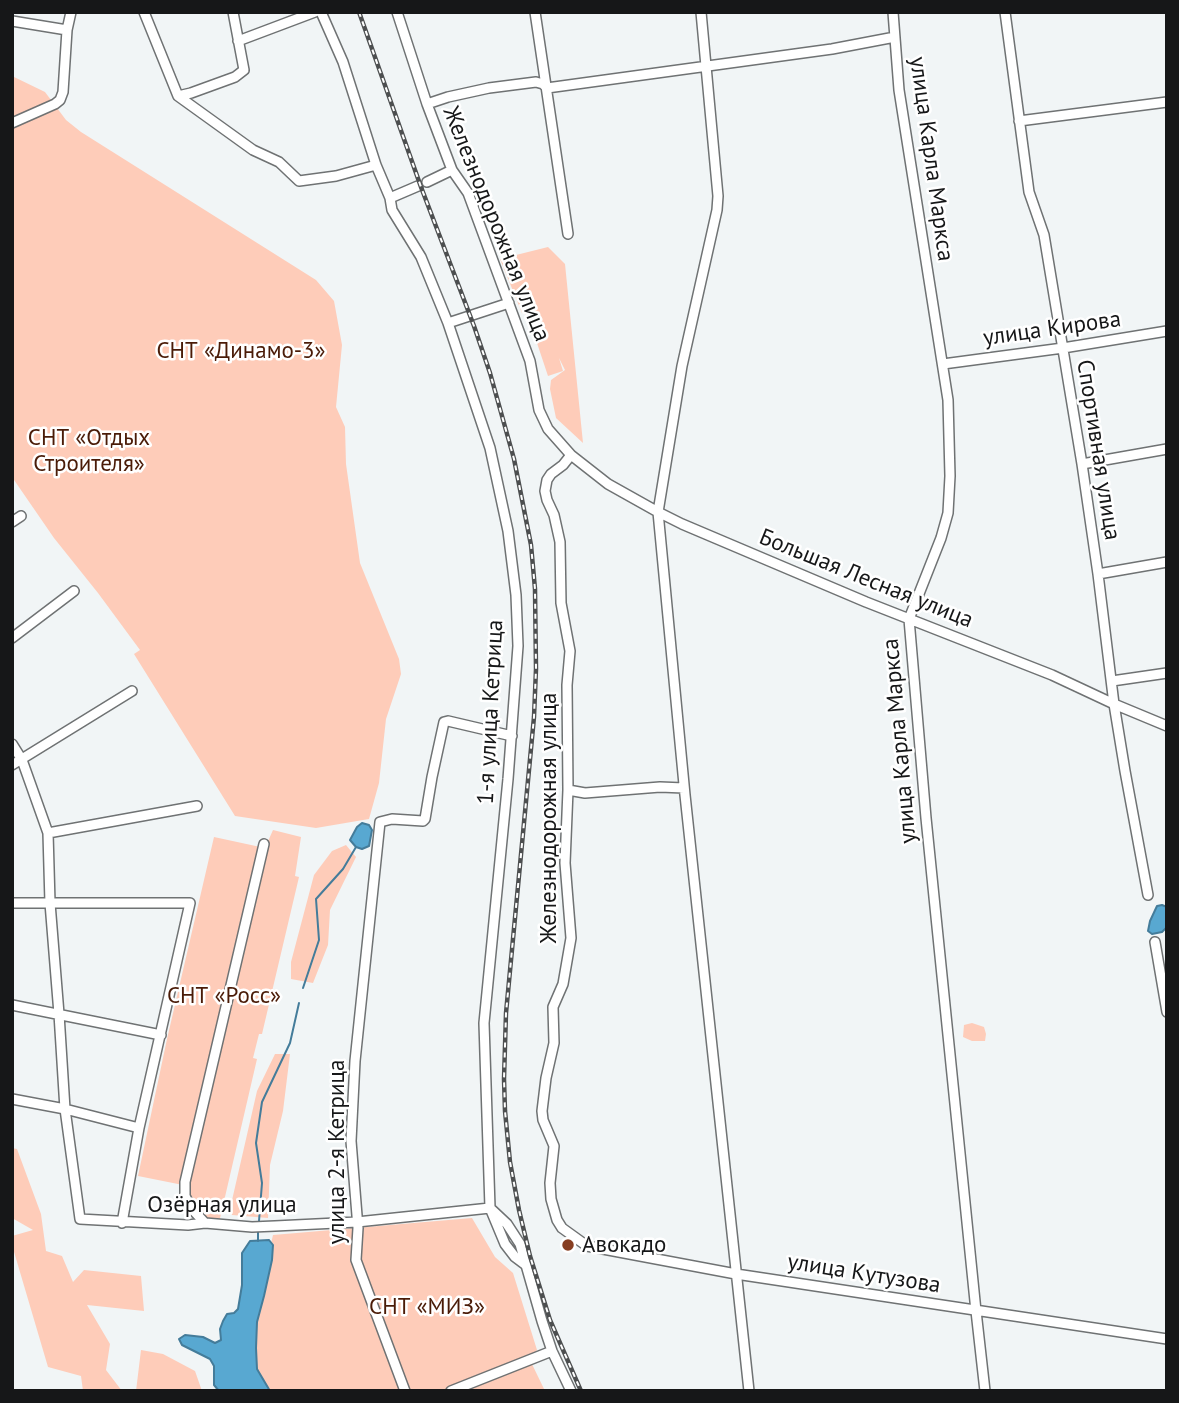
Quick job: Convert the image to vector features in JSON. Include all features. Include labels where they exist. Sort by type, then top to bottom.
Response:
[{"type":"street","points":[[12,123],[60,100],[71,12]]},
{"type":"street","points":[[144,12],[178,96],[253,150],[279,162],[299,181],[336,176],[376,165]]},
{"type":"street","points":[[178,96],[235,77],[244,70],[233,12]]},
{"type":"street","points":[[239,41],[318,12]]},
{"type":"street","name":"1-я улица Кетрица","points":[[318,12],[343,61],[392,210],[421,257],[448,323],[490,448],[508,531],[516,595],[518,646],[512,736],[484,1023],[490,1208]]},
{"type":"street","name":"Железнодорожная улица","points":[[397,12],[452,170],[468,194],[530,361],[539,410],[548,429],[564,446]]},
{"type":"street","points":[[536,12],[568,234]]},
{"type":"street","points":[[701,12],[718,196],[717,210],[681,366],[658,512],[684,788],[749,1391]]},
{"type":"street","name":"улица Карла Маркса","points":[[892,12],[899,90],[948,400],[948,513],[909,619],[926,818],[985,1391]]},
{"type":"street","name":"Спортивная улица","points":[[1005,12],[1029,192],[1044,235],[1082,464],[1114,704],[1148,895]]},
{"type":"street","points":[[12,21],[67,30]]},
{"type":"street","points":[[547,88],[895,37]]},
{"type":"street","points":[[427,104],[489,88],[536,82],[547,88]]},
{"type":"street","points":[[1020,121],[1167,102]]},
{"type":"street","points":[[390,198],[452,170]]},
{"type":"street","points":[[448,323],[509,303]]},
{"type":"street","name":"улица Кирова","points":[[943,364],[1167,331]]},
{"type":"street","name":"Большая Лесная улица","points":[[564,446],[571,455],[608,484],[658,512],[718,540],[1052,675],[1167,726]]},
{"type":"street","points":[[1082,464],[1167,449]]},
{"type":"street","name":"Железнодорожная улица","points":[[562,1228],[551,1199],[554,1146],[542,1111],[554,1043],[553,1007],[563,984],[571,937],[565,863],[568,790],[567,685],[570,651],[561,595],[560,542],[545,491],[551,474],[571,455]]},
{"type":"street","points":[[1098,574],[1167,562]]},
{"type":"street","points":[[12,638],[74,591]]},
{"type":"street","points":[[1112,681],[1167,673]]},
{"type":"street","points":[[12,765],[132,691]]},
{"type":"street","name":"улица 2-я Кетрица","points":[[405,1391],[356,1261],[358,1228],[351,1141],[355,1061],[380,822],[393,819],[425,819],[444,722],[512,736]]},
{"type":"street","points":[[12,744],[22,760],[48,833],[50,903],[65,1109]]},
{"type":"street","points":[[568,790],[585,793],[660,787],[684,788]]},
{"type":"street","points":[[48,833],[197,806]]},
{"type":"street","points":[[205,1223],[191,1208],[185,1196],[185,1182],[264,844]]},
{"type":"street","points":[[12,903],[190,903],[139,1128],[122,1223]]},
{"type":"street","points":[[1155,942],[1167,1012]]},
{"type":"street","points":[[12,1005],[161,1035]]},
{"type":"street","points":[[12,1098],[139,1128]]},
{"type":"street","name":"Озёрная улица","points":[[65,1109],[80,1219],[252,1227],[357,1222],[490,1208]]},
{"type":"street","points":[[490,1208],[507,1224],[520,1244],[552,1351],[571,1391]]},
{"type":"street","name":"улица Кутузова","points":[[562,1228],[587,1246],[736,1273],[1167,1339]]},
{"type":"street","points":[[451,1391],[552,1351]]},
{"type":"green space","points":[[12,76],[45,92],[66,120],[81,132],[316,280],[334,301],[342,345],[336,407],[345,427],[346,464],[360,563],[399,659],[401,674],[386,719],[379,783],[369,819],[316,828],[235,816],[134,654],[140,650],[54,538],[12,477]]},
{"type":"green space","points":[[548,247],[565,264],[583,443],[556,418],[550,389],[551,380],[565,370],[559,358],[563,371],[548,376],[531,325],[542,321],[522,313],[500,259]]},
{"type":"green space","name":"СНТ «Росс»","points":[[273,830],[301,837],[295,876],[299,877],[262,1034],[259,1034],[253,1058],[257,1059],[218,1227],[192,1216],[182,1204],[183,1185],[138,1176],[214,837],[265,848]]},
{"type":"green space","points":[[346,845],[356,857],[330,910],[328,945],[313,983],[291,979],[291,962],[314,875],[332,851]]},
{"type":"green space","points":[[972,1023],[984,1027],[985,1041],[972,1041],[963,1037],[964,1025]]},
{"type":"green space","points":[[275,1054],[290,1054],[283,1111],[270,1165],[268,1218],[232,1215],[230,1209],[257,1091]]},
{"type":"green space","points":[[12,1148],[17,1149],[41,1214],[46,1251],[62,1256],[73,1282],[84,1270],[141,1276],[144,1311],[87,1305],[110,1344],[106,1370],[122,1391],[83,1391],[81,1376],[48,1367],[12,1245],[12,1236],[33,1230],[12,1218]]},
{"type":"green space","name":"СНТ «МИЗ»","points":[[472,1218],[495,1257],[513,1273],[537,1350],[530,1360],[545,1391],[263,1391],[250,1353],[252,1325],[273,1235]]},
{"type":"green space","points":[[141,1350],[163,1354],[195,1371],[202,1391],[136,1391]]},
{"type":"water","points":[[362,823],[369,825],[372,830],[369,846],[362,849],[350,840]]},
{"type":"water","points":[[1157,906],[1167,907],[1167,927],[1162,932],[1152,934],[1148,931],[1150,921]]},
{"type":"water","points":[[269,1240],[273,1245],[272,1260],[257,1322],[256,1348],[257,1369],[270,1391],[219,1391],[214,1385],[214,1366],[210,1359],[182,1345],[179,1339],[185,1335],[203,1337],[215,1343],[221,1340],[220,1329],[223,1321],[227,1314],[238,1309],[242,1285],[242,1253],[250,1241]]},
{"type":"waterway","points":[[303,988],[319,940],[316,899],[343,869],[356,847]]},
{"type":"waterway","points":[[259,1221],[262,1183],[256,1143],[262,1102],[290,1043],[299,1003]]},
{"type":"waterway","points":[[258,1232],[258,1241]]},
{"type":"railway","points":[[359,12],[490,373],[514,459],[531,545],[535,589],[534,717],[506,1013],[505,1111],[510,1162],[530,1256],[550,1320],[581,1391]]},
{"type":"place","name":"Авокадо","points":[[568,1245]]},
{"type":"park label","name":"СНТ «Динамо-3»","points":[[241,351]]},
{"type":"park label","name":"СНТ «Отдых Строителя»","points":[[89,451]]}]
